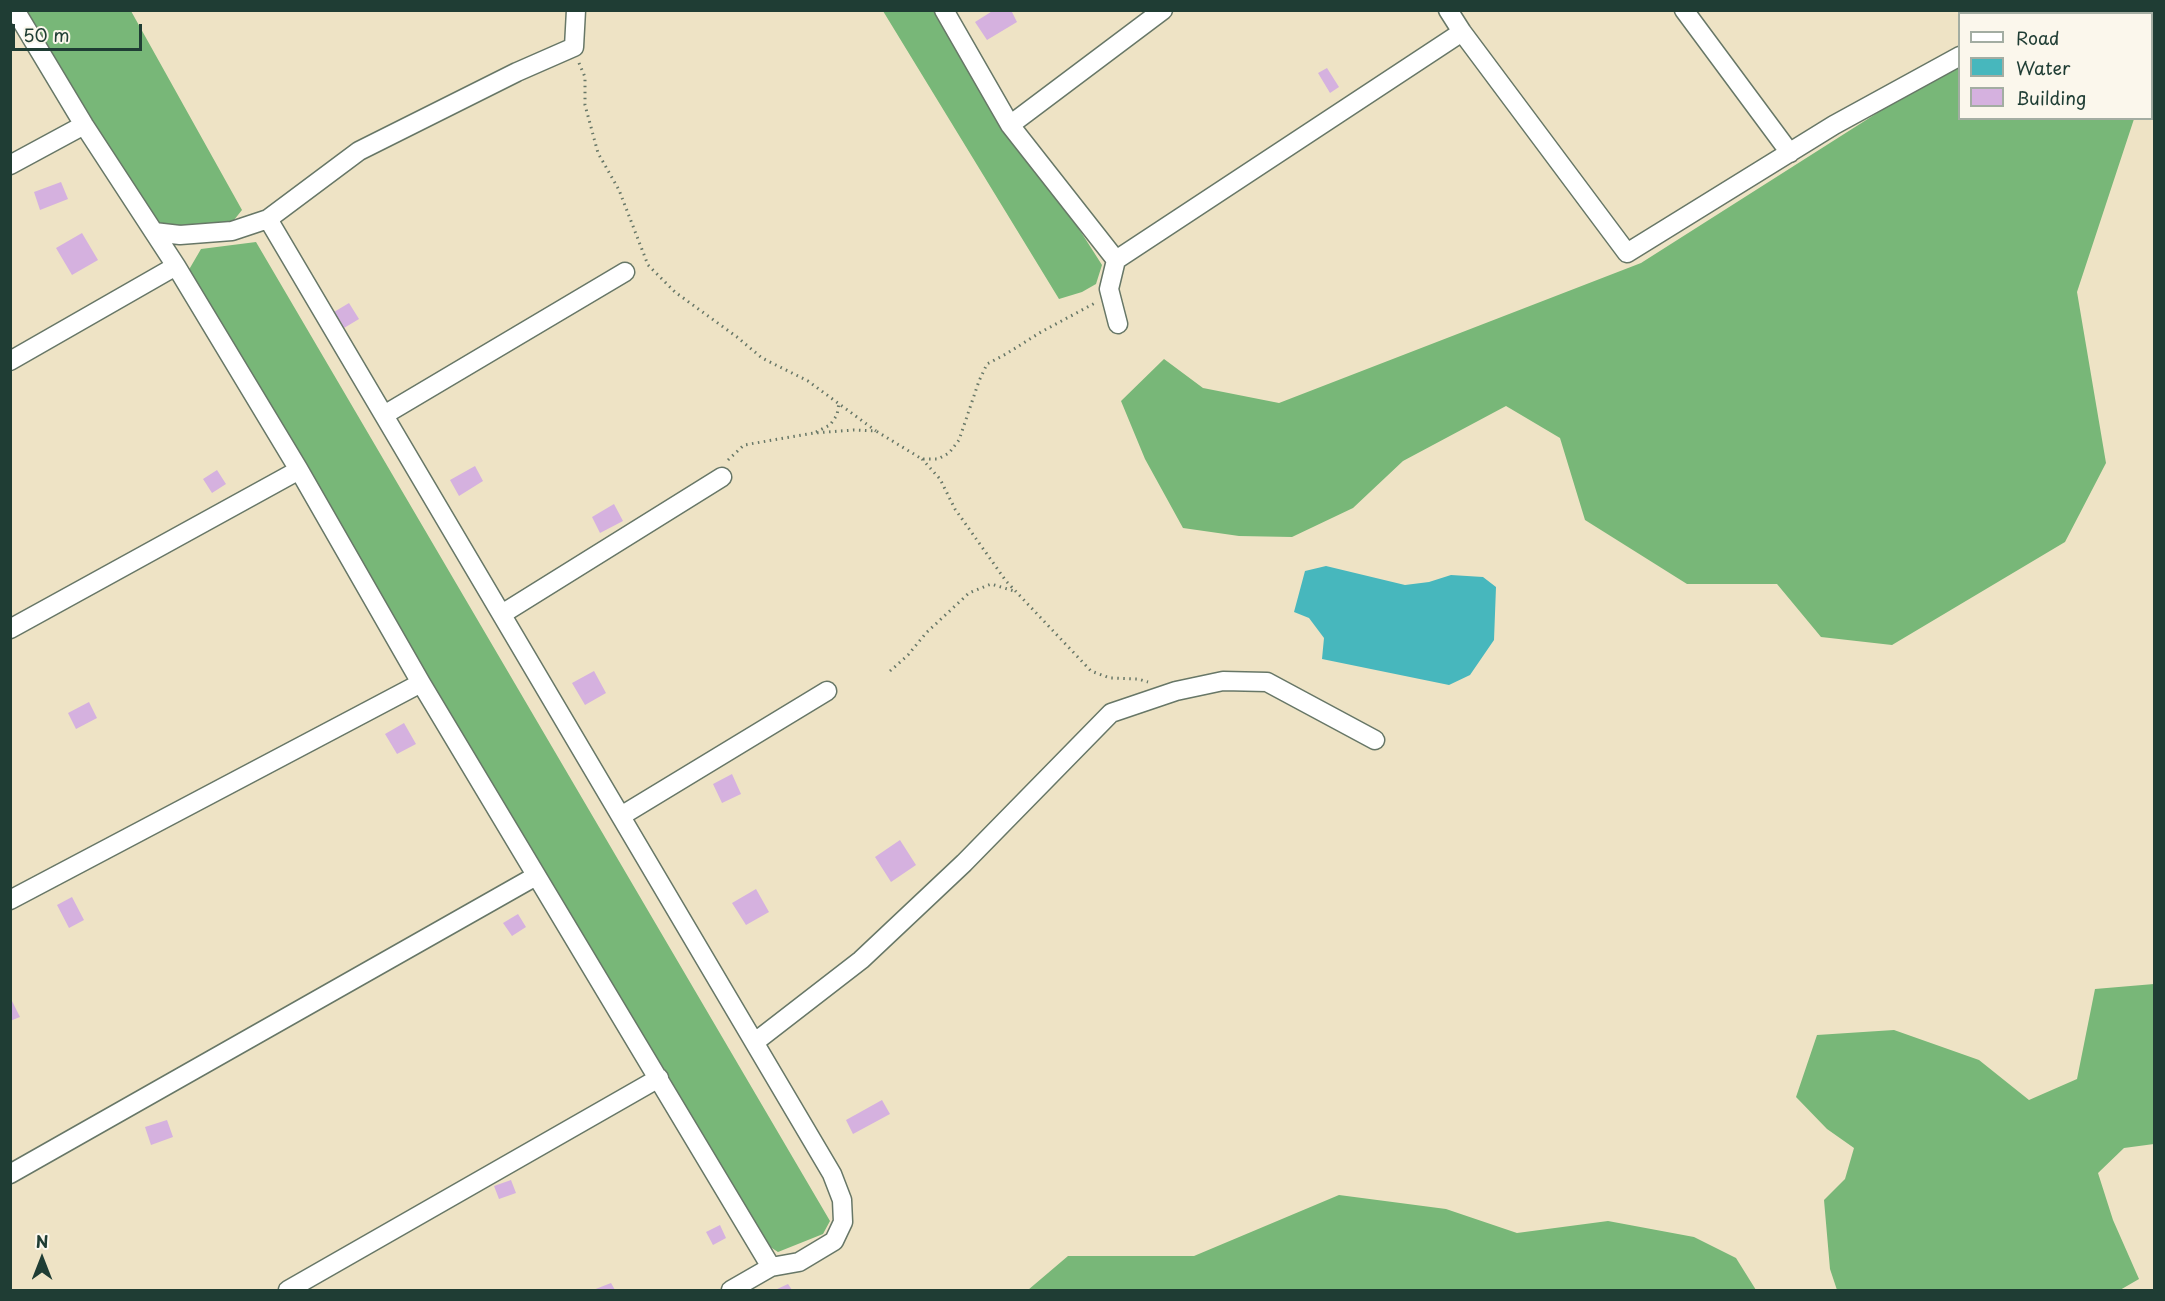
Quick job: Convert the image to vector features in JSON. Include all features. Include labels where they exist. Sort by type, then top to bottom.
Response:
[{"type":"street","points":[[15,10],[84,125],[176,266],[298,470],[421,683],[771,1267]]},
{"type":"street","points":[[154,232],[180,235],[232,231],[268,219],[358,151],[517,72],[574,47],[576,10]]},
{"type":"street","points":[[944,10],[1010,125],[1116,260]]},
{"type":"street","points":[[1010,125],[1163,10]]},
{"type":"street","points":[[1448,10],[1627,253],[1834,125],[1958,57]]},
{"type":"street","points":[[1684,10],[1790,153]]},
{"type":"street","points":[[1118,324],[1109,289],[1116,260],[1462,32]]},
{"type":"street","points":[[10,165],[84,125]]},
{"type":"street","points":[[268,219],[831,1174],[842,1200],[843,1222],[834,1241],[799,1262],[771,1267],[731,1290]]},
{"type":"street","points":[[10,361],[176,266]]},
{"type":"street","points":[[384,415],[625,272]]},
{"type":"street","points":[[10,629],[298,470]]},
{"type":"street","points":[[502,614],[722,477]]},
{"type":"street","points":[[755,1042],[861,960],[964,863],[1111,713],[1176,691],[1223,681],[1267,682],[1375,740]]},
{"type":"street","points":[[10,900],[421,683]]},
{"type":"street","points":[[621,816],[827,691]]},
{"type":"street","points":[[10,1174],[536,876]]},
{"type":"street","points":[[288,1290],[659,1078]]},
{"type":"path","points":[[574,47],[585,78],[585,105],[598,153],[619,190],[648,265],[675,292],[762,358],[808,381],[876,431],[922,459],[940,479],[955,509],[1006,581],[1091,671],[1110,678],[1138,679],[1149,682]]},
{"type":"path","points":[[922,459],[938,459],[949,453],[959,440],[987,364],[1092,305],[1109,289]]},
{"type":"path","points":[[814,433],[830,425],[837,415],[838,403]]},
{"type":"path","points":[[722,477],[723,465],[744,445],[814,433],[876,431]]},
{"type":"path","points":[[890,671],[969,593],[991,584],[1016,591]]},
{"type":"green space","points":[[2016,10],[2154,11],[2153,60],[2153,12],[2015,12]]},
{"type":"green space","points":[[25,11],[131,11],[242,210],[230,225],[171,231],[139,207]]},
{"type":"green space","points":[[883,11],[940,11],[1102,265],[1096,284],[1082,292],[1059,299]]},
{"type":"green space","points":[[1958,62],[1958,120],[2134,120],[2077,292],[2106,463],[2065,542],[1892,645],[1821,637],[1777,584],[1687,584],[1585,520],[1560,438],[1506,406],[1403,461],[1353,508],[1292,537],[1239,536],[1183,528],[1145,459],[1121,401],[1164,359],[1203,388],[1279,403],[1641,263]]},
{"type":"green space","points":[[256,242],[830,1221],[823,1234],[778,1252],[758,1239],[187,273],[201,249]]},
{"type":"green space","points":[[2154,984],[2154,1144],[2124,1148],[2098,1173],[2113,1220],[2139,1279],[2120,1290],[1837,1290],[1830,1269],[1824,1200],[1845,1179],[1854,1148],[1827,1129],[1796,1097],[1817,1035],[1894,1030],[1979,1060],[2029,1100],[2077,1079],[2095,989]]},
{"type":"green space","points":[[1339,1195],[1446,1209],[1517,1233],[1608,1221],[1694,1237],[1736,1258],[1756,1290],[1028,1290],[1068,1256],[1194,1256]]},
{"type":"water","points":[[1326,566],[1405,585],[1429,582],[1451,575],[1483,577],[1496,587],[1494,640],[1470,675],[1449,685],[1322,659],[1324,638],[1309,618],[1294,612],[1305,571]]},
{"type":"building","points":[[994,10],[1011,10],[1017,22],[987,40],[975,22]]},
{"type":"building","points":[[1327,68],[1339,87],[1330,93],[1318,73]]},
{"type":"building","points":[[61,182],[68,199],[40,210],[34,192]]},
{"type":"building","points":[[82,233],[98,260],[72,275],[56,248]]},
{"type":"building","points":[[349,303],[359,319],[344,328],[334,312]]},
{"type":"building","points":[[475,466],[483,481],[459,496],[450,480]]},
{"type":"building","points":[[217,470],[226,484],[212,493],[203,479]]},
{"type":"building","points":[[614,504],[623,521],[600,533],[592,517]]},
{"type":"building","points":[[594,671],[606,693],[585,705],[572,683]]},
{"type":"building","points":[[89,702],[97,718],[76,729],[68,713]]},
{"type":"building","points":[[404,723],[416,744],[397,754],[385,734]]},
{"type":"building","points":[[732,774],[741,794],[722,803],[713,784]]},
{"type":"building","points":[[900,840],[916,865],[891,882],[875,857]]},
{"type":"building","points":[[756,889],[769,912],[746,925],[732,903]]},
{"type":"building","points":[[72,897],[84,920],[69,928],[57,905]]},
{"type":"building","points":[[518,914],[526,927],[512,936],[503,923]]},
{"type":"building","points":[[10,997],[20,1017],[10,1021]]},
{"type":"building","points":[[882,1100],[890,1114],[853,1134],[846,1120]]},
{"type":"building","points":[[167,1120],[173,1137],[151,1145],[145,1127]]},
{"type":"building","points":[[511,1180],[516,1193],[499,1199],[494,1186]]},
{"type":"building","points":[[720,1225],[726,1238],[713,1245],[706,1232]]},
{"type":"building","points":[[611,1283],[615,1290],[593,1290]]},
{"type":"building","points":[[788,1284],[792,1290],[775,1290]]}]
